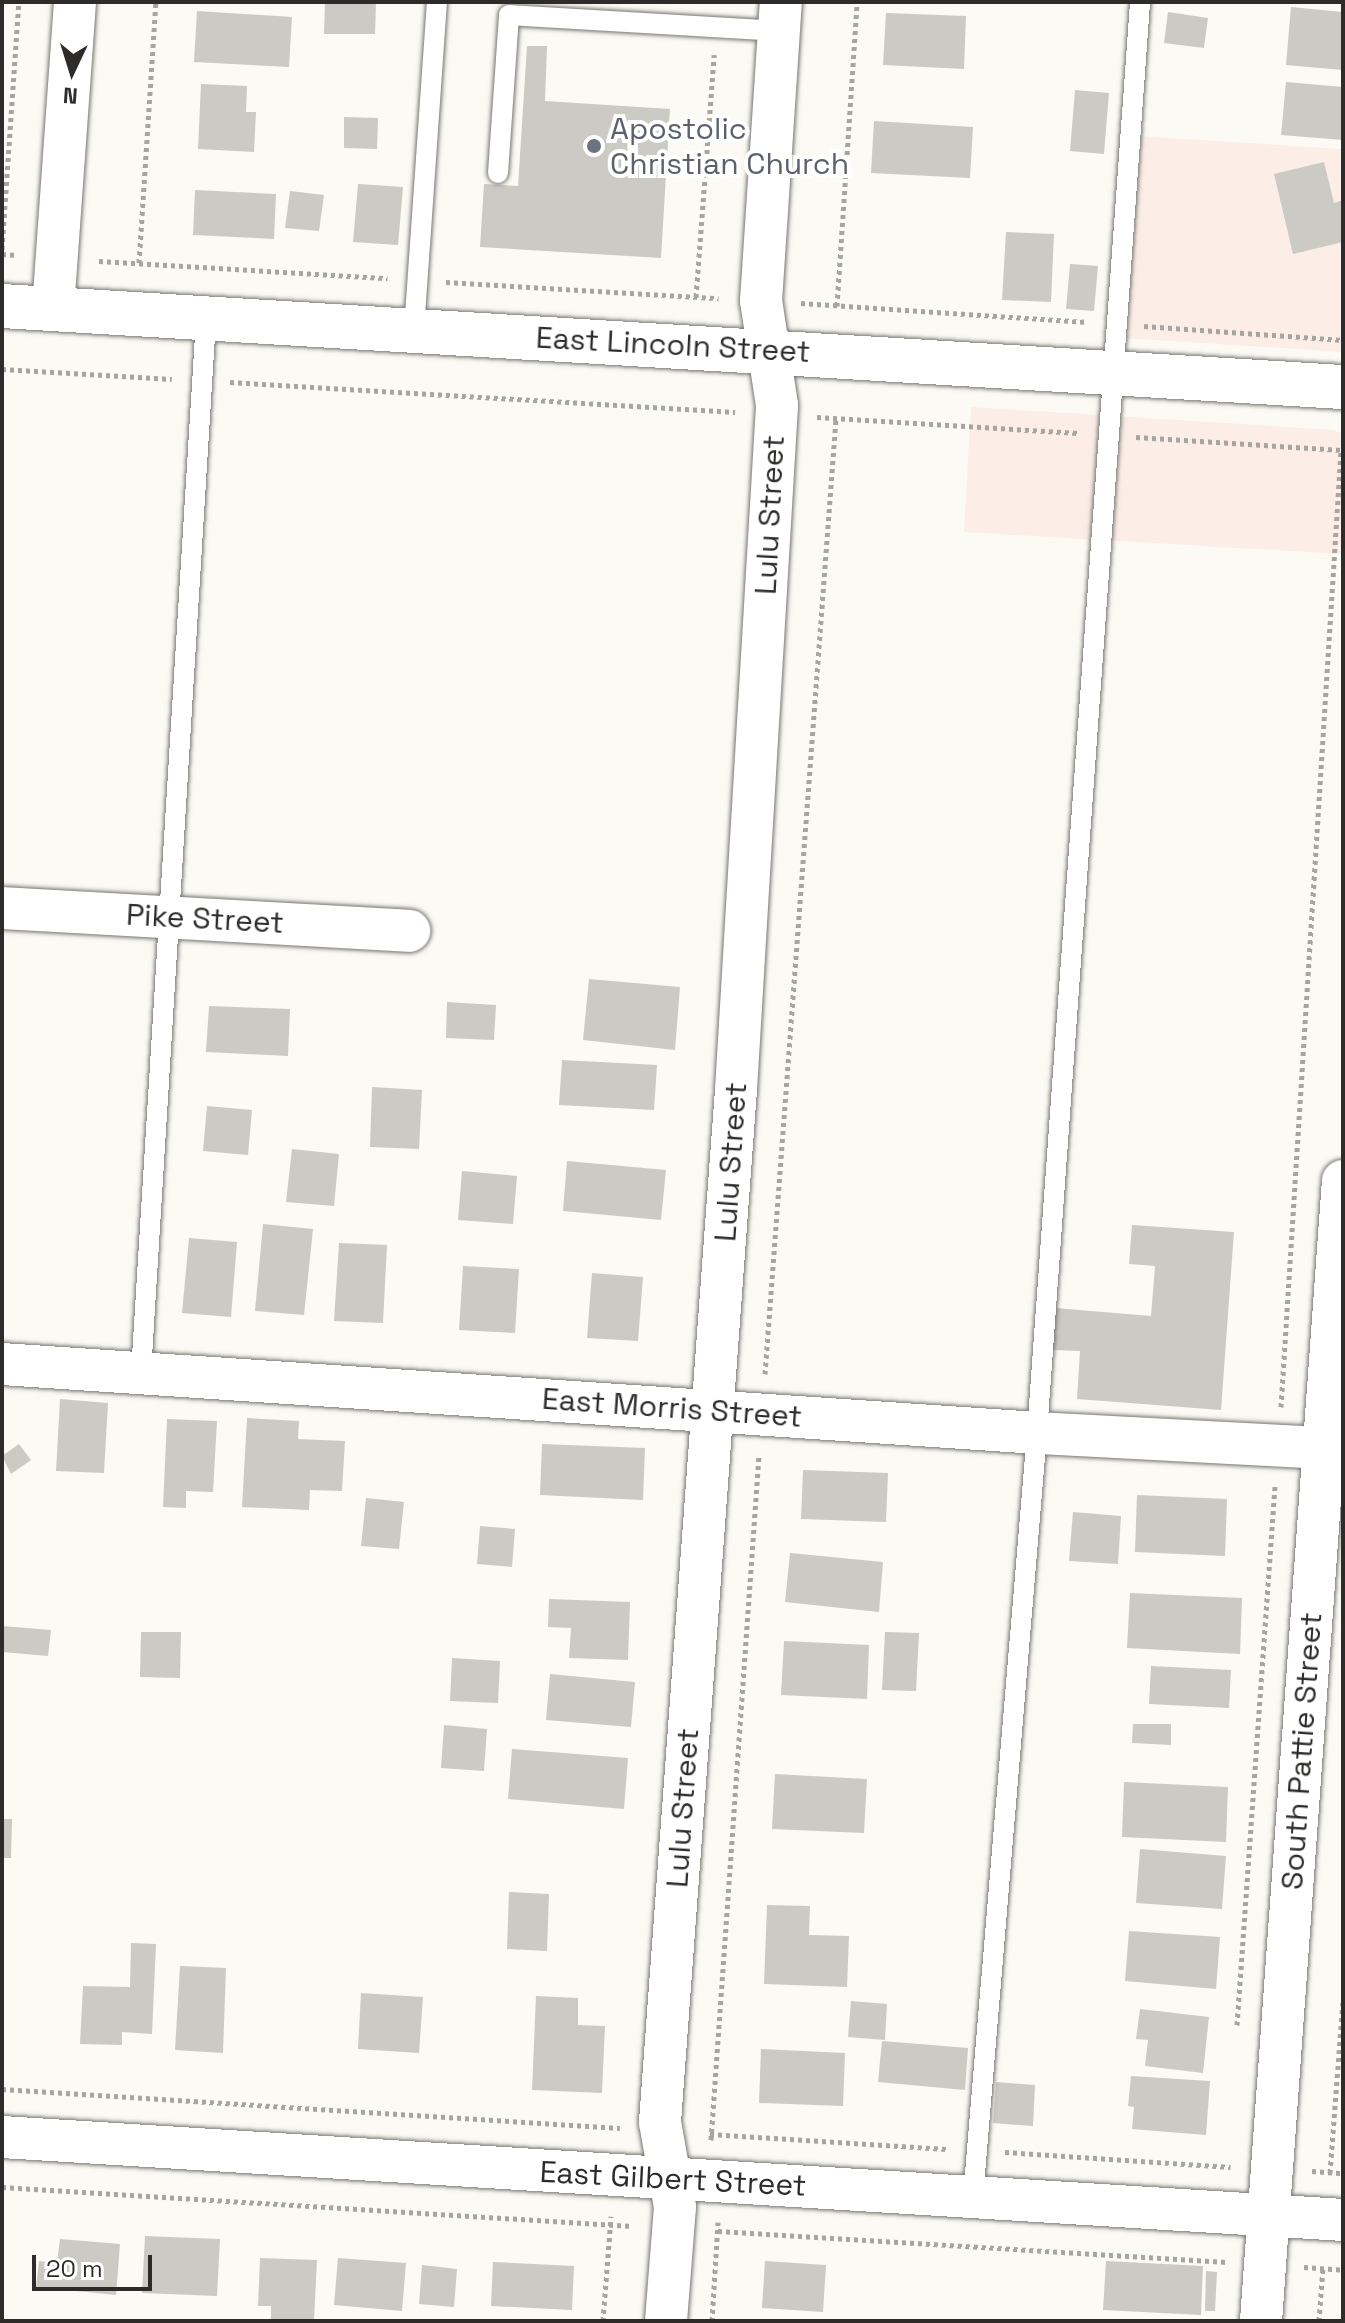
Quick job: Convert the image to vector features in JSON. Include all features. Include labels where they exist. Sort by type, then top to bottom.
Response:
[{"type":"street","points":[[53,309],[75,2]]},
{"type":"street","name":"Lulu Street","points":[[666,2321],[675,2207],[660,2122],[736,1090],[776,414],[761,301],[780,17]]},
{"type":"street","name":"East Lincoln Street","points":[[2,306],[1343,387]]},
{"type":"street","name":"Pike Street","points":[[2,908],[409,931]]},
{"type":"street","name":"South Pattie Street","points":[[1261,2321],[1333,1449],[1343,1181]]},
{"type":"street","name":"East Morris Street","points":[[2,1364],[1037,1433],[1333,1449]]},
{"type":"street","name":"East Gilbert Street","points":[[2,2137],[1335,2220]]},
{"type":"lane","points":[[414,330],[437,2]]},
{"type":"lane","points":[[973,2197],[1037,1433],[1140,2]]},
{"type":"lane","points":[[498,173],[509,15],[716,27],[780,17]]},
{"type":"lane","points":[[141,1373],[206,318]]},
{"type":"path","points":[[19,2],[2,251],[57,258],[1343,340]]},
{"type":"path","points":[[139,263],[156,2]]},
{"type":"path","points":[[837,306],[857,2]]},
{"type":"path","points":[[696,297],[716,27]]},
{"type":"path","points":[[2,369],[1342,450],[1236,2041]]},
{"type":"path","points":[[712,2321],[719,2236],[710,2126],[836,418]]},
{"type":"path","points":[[1319,2321],[1335,2220],[1343,2002]]},
{"type":"path","points":[[1222,2277],[1229,2151]]},
{"type":"shaded area","points":[[1121,135],[1343,149],[1343,352],[1108,337]]},
{"type":"shaded area","points":[[971,407],[1334,430],[1343,434],[1343,554],[964,532]]},
{"type":"building","points":[[325,2],[376,2],[375,34],[324,34]]},
{"type":"building","points":[[1291,7],[1343,12],[1343,70],[1286,65]]},
{"type":"building","points":[[197,11],[292,17],[289,67],[194,62]]},
{"type":"building","points":[[1168,12],[1208,18],[1204,48],[1164,43]]},
{"type":"building","points":[[886,13],[966,16],[964,69],[883,65]]},
{"type":"building","name":"Apostolic Christian Church","points":[[527,46],[547,46],[545,101],[670,109],[661,258],[480,247],[484,184],[518,186]]},
{"type":"building","points":[[1286,82],[1343,87],[1343,140],[1281,135]]},
{"type":"building","points":[[201,84],[247,86],[246,112],[256,112],[254,152],[198,149]]},
{"type":"building","points":[[1075,90],[1109,93],[1104,154],[1070,151]]},
{"type":"building","points":[[344,117],[378,118],[377,149],[344,148]]},
{"type":"building","points":[[874,121],[973,127],[970,178],[871,173]]},
{"type":"building","points":[[1324,162],[1334,203],[1343,200],[1343,242],[1293,254],[1274,174]]},
{"type":"building","points":[[358,184],[403,187],[398,245],[353,242]]},
{"type":"building","points":[[195,190],[276,194],[274,239],[193,235]]},
{"type":"building","points":[[290,191],[324,195],[319,231],[285,228]]},
{"type":"building","points":[[1006,232],[1054,234],[1051,302],[1002,300]]},
{"type":"building","points":[[1070,264],[1098,266],[1094,311],[1066,309]]},
{"type":"building","points":[[589,979],[680,987],[675,1050],[583,1040]]},
{"type":"building","points":[[447,1002],[496,1005],[494,1040],[446,1038]]},
{"type":"building","points":[[209,1006],[290,1009],[288,1056],[206,1052]]},
{"type":"building","points":[[562,1060],[657,1065],[654,1110],[559,1105]]},
{"type":"building","points":[[372,1087],[422,1090],[419,1149],[370,1147]]},
{"type":"building","points":[[207,1106],[252,1110],[248,1155],[203,1151]]},
{"type":"building","points":[[292,1149],[339,1154],[334,1206],[286,1202]]},
{"type":"building","points":[[567,1161],[666,1170],[661,1220],[563,1211]]},
{"type":"building","points":[[462,1171],[517,1176],[513,1224],[458,1220]]},
{"type":"building","points":[[263,1224],[313,1229],[304,1315],[255,1311]]},
{"type":"building","points":[[1132,1225],[1234,1232],[1221,1410],[1077,1399],[1080,1351],[1052,1350],[1055,1308],[1151,1316],[1155,1266],[1129,1264]]},
{"type":"building","points":[[189,1238],[237,1242],[231,1317],[182,1313]]},
{"type":"building","points":[[339,1243],[387,1245],[383,1323],[334,1321]]},
{"type":"building","points":[[463,1266],[519,1269],[515,1333],[459,1330]]},
{"type":"building","points":[[592,1273],[643,1277],[638,1341],[587,1338]]},
{"type":"building","points":[[60,1399],[108,1403],[104,1473],[56,1471]]},
{"type":"building","points":[[247,1418],[299,1421],[298,1439],[345,1441],[342,1491],[310,1490],[309,1510],[242,1507]]},
{"type":"building","points":[[167,1419],[217,1421],[213,1492],[186,1491],[186,1508],[163,1507]]},
{"type":"building","points":[[19,1444],[31,1460],[11,1474],[2,1456]]},
{"type":"building","points":[[542,1444],[645,1448],[643,1500],[540,1495]]},
{"type":"building","points":[[803,1470],[888,1473],[886,1522],[801,1519]]},
{"type":"building","points":[[1137,1495],[1227,1499],[1225,1556],[1135,1552]]},
{"type":"building","points":[[366,1498],[404,1502],[399,1549],[361,1546]]},
{"type":"building","points":[[1073,1512],[1121,1516],[1118,1564],[1069,1561]]},
{"type":"building","points":[[480,1526],[515,1529],[512,1567],[477,1564]]},
{"type":"building","points":[[790,1553],[883,1562],[879,1612],[785,1602]]},
{"type":"building","points":[[1130,1593],[1242,1598],[1240,1654],[1127,1648]]},
{"type":"building","points":[[549,1599],[630,1602],[628,1660],[569,1658],[571,1628],[548,1627]]},
{"type":"building","points":[[2,1626],[51,1630],[48,1656],[2,1652]]},
{"type":"building","points":[[141,1632],[181,1632],[180,1678],[140,1677]]},
{"type":"building","points":[[885,1632],[919,1633],[916,1691],[882,1690]]},
{"type":"building","points":[[784,1641],[869,1645],[867,1699],[781,1695]]},
{"type":"building","points":[[452,1658],[500,1661],[498,1703],[450,1701]]},
{"type":"building","points":[[1151,1666],[1231,1670],[1229,1708],[1149,1704]]},
{"type":"building","points":[[550,1674],[635,1682],[631,1727],[546,1720]]},
{"type":"building","points":[[1133,1724],[1171,1724],[1171,1745],[1132,1743]]},
{"type":"building","points":[[444,1725],[487,1729],[484,1771],[441,1768]]},
{"type":"building","points":[[512,1749],[628,1758],[624,1809],[508,1799]]},
{"type":"building","points":[[775,1774],[867,1779],[864,1833],[772,1829]]},
{"type":"building","points":[[1124,1782],[1228,1787],[1226,1842],[1122,1837]]},
{"type":"building","points":[[2,1819],[12,1819],[11,1858],[2,1858]]},
{"type":"building","points":[[1140,1849],[1226,1856],[1222,1909],[1136,1903]]},
{"type":"building","points":[[509,1892],[549,1894],[547,1951],[507,1949]]},
{"type":"building","points":[[767,1905],[810,1906],[809,1935],[849,1936],[847,1987],[764,1984]]},
{"type":"building","points":[[1129,1931],[1220,1937],[1216,1989],[1125,1981]]},
{"type":"building","points":[[131,1943],[156,1944],[152,2034],[122,2032],[122,2045],[80,2044],[83,1986],[130,1987]]},
{"type":"building","points":[[180,1966],[226,1968],[223,2053],[175,2050]]},
{"type":"building","points":[[361,1993],[423,1997],[419,2053],[358,2049]]},
{"type":"building","points":[[536,1996],[578,1998],[578,2025],[605,2026],[602,2093],[532,2090]]},
{"type":"building","points":[[851,2001],[887,2004],[885,2040],[848,2037]]},
{"type":"building","points":[[1140,2009],[1209,2017],[1203,2073],[1145,2066],[1148,2040],[1136,2039]]},
{"type":"building","points":[[882,2041],[968,2048],[965,2090],[878,2082]]},
{"type":"building","points":[[761,2049],[845,2053],[843,2106],[759,2103]]},
{"type":"building","points":[[1131,2076],[1210,2081],[1206,2135],[1132,2129],[1134,2107],[1128,2106]]},
{"type":"building","points":[[996,2082],[1035,2085],[1033,2126],[993,2123]]},
{"type":"building","points":[[145,2236],[220,2239],[217,2296],[142,2293]]},
{"type":"building","points":[[60,2239],[120,2244],[116,2295],[36,2287],[39,2261],[57,2263]]},
{"type":"building","points":[[260,2258],[317,2260],[314,2321],[271,2321],[271,2306],[258,2306]]},
{"type":"building","points":[[338,2258],[406,2263],[402,2311],[334,2305]]},
{"type":"building","points":[[765,2261],[826,2265],[823,2312],[762,2308]]},
{"type":"building","points":[[1106,2261],[1203,2266],[1201,2315],[1103,2310]]},
{"type":"building","points":[[493,2262],[574,2266],[572,2310],[491,2306]]},
{"type":"building","points":[[422,2265],[457,2269],[454,2307],[419,2304]]},
{"type":"building","points":[[1206,2271],[1217,2272],[1215,2311],[1205,2311]]},
{"type":"place","name":"Apostolic Christian Church","points":[[594,146]]}]
